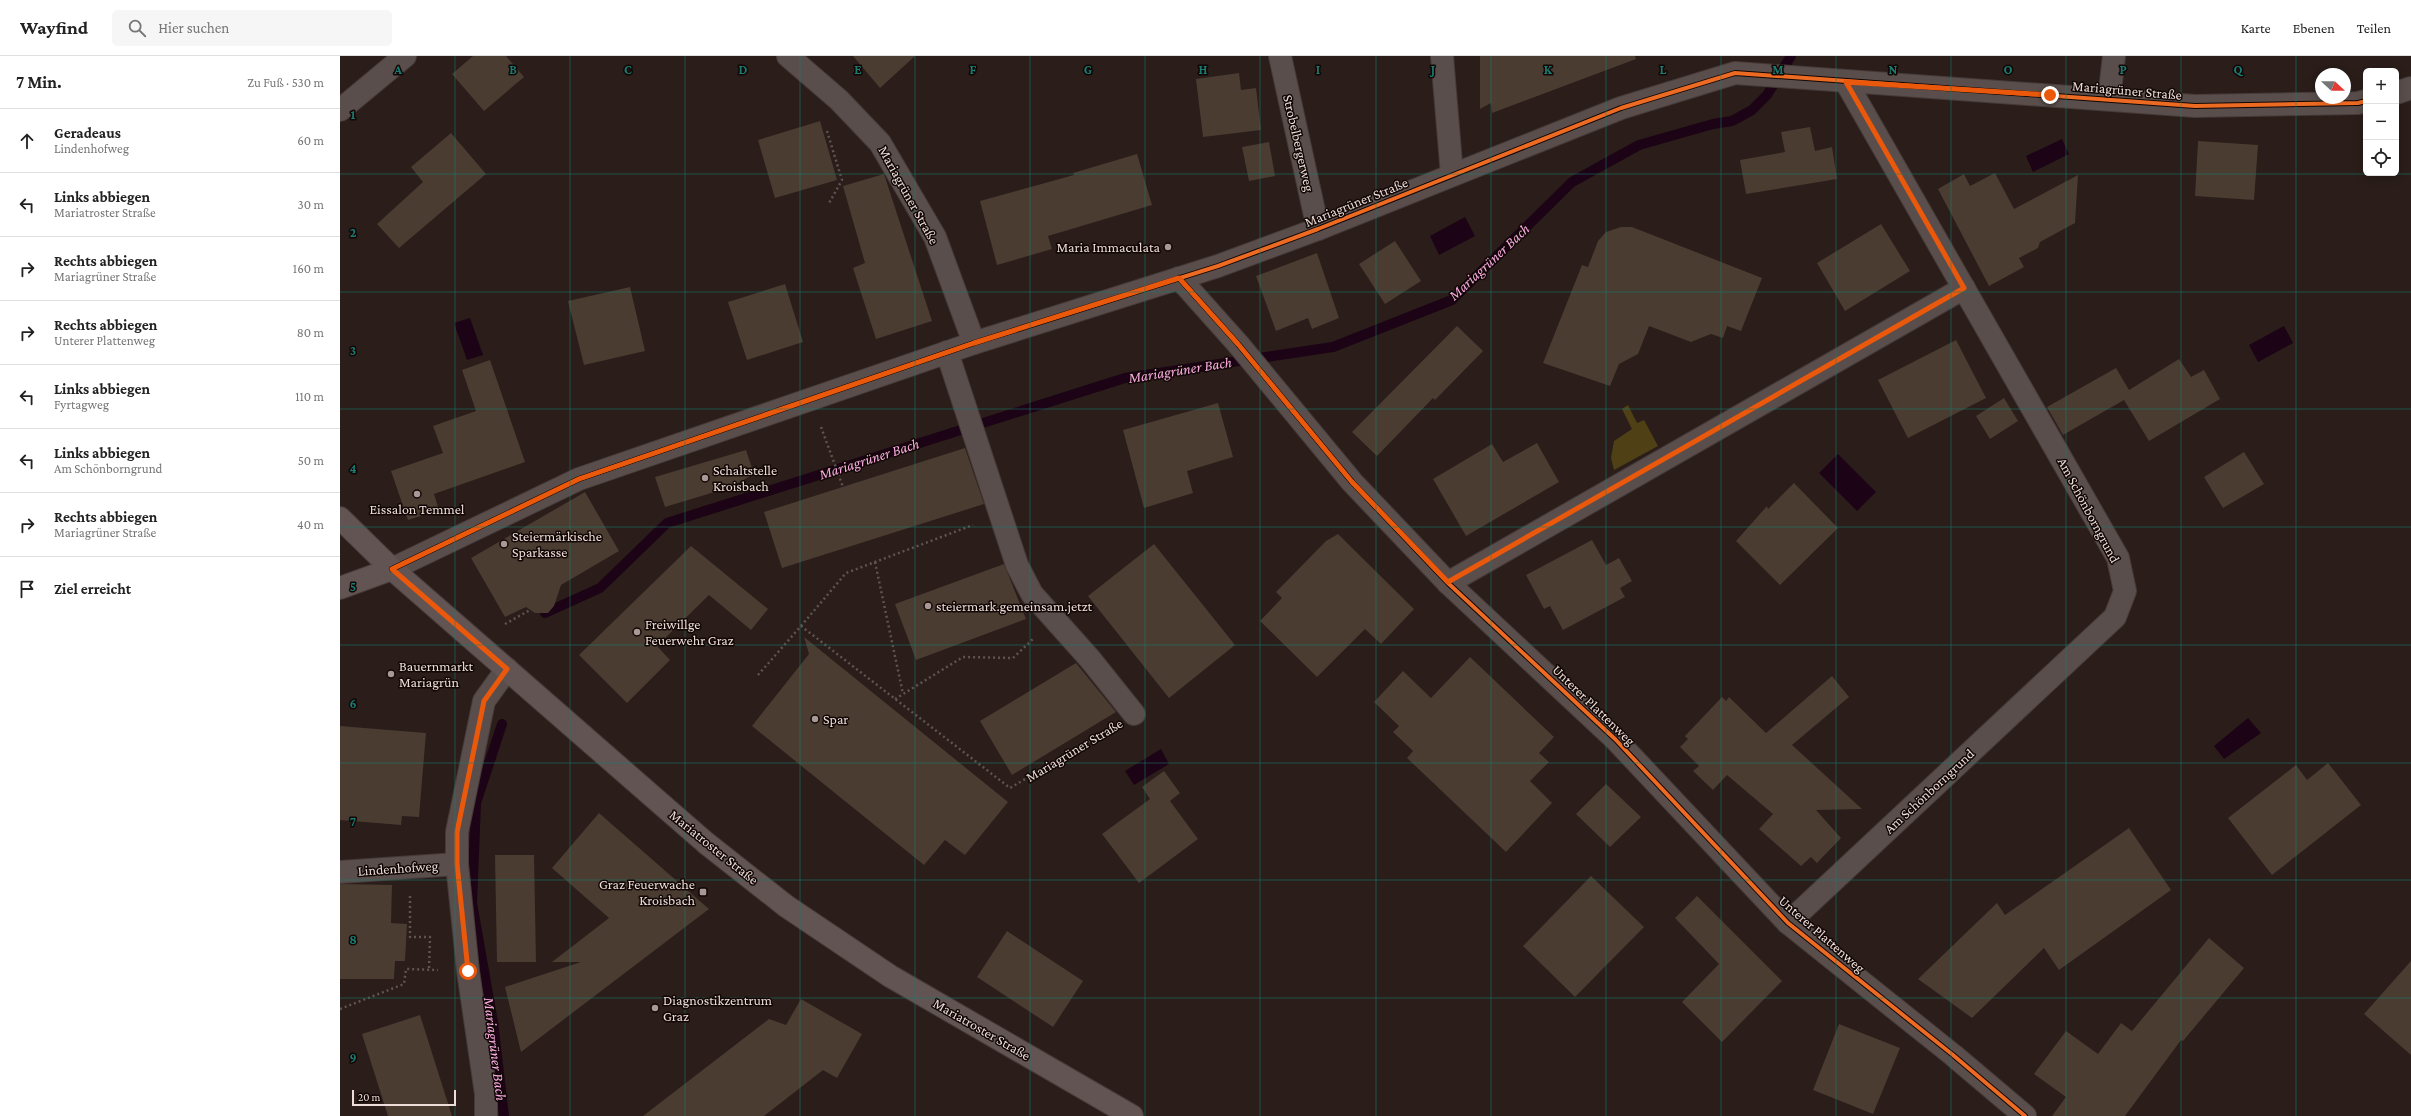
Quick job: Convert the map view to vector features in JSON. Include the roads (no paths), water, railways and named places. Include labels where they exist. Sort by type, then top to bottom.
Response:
[{"type":"main road","name":"Mariatroster Straße","points":[[340,518],[392,569],[706,842],[786,906],[890,976],[1132,1116]]},
{"type":"main road","points":[[340,588],[392,569]]},
{"type":"street","points":[[340,110],[405,56]]},
{"type":"street","name":"Mariagrüner Straße","points":[[788,56],[839,100],[880,143],[935,237],[974,343]]},
{"type":"street","name":"Strobelbergerweg","points":[[1280,56],[1318,229]]},
{"type":"street","points":[[1442,56],[1452,175]]},
{"type":"street","name":"Mariagrüner Straße","points":[[2109,99],[2114,56]]},
{"type":"street","name":"Mariagrüner Straße","points":[[392,569],[579,479],[947,352],[1179,278],[1318,229],[1621,108],[1740,65],[1762,74],[1794,78],[2195,106],[2363,102]]},
{"type":"street","name":"Am Schönborngrund","points":[[1788,923],[2115,617],[2125,591],[2118,558],[1846,82]]},
{"type":"street","points":[[2399,92],[2411,88]]},
{"type":"street","name":"Unterer Plattenweg","points":[[1179,278],[1238,344],[1261,374],[1352,482],[1448,582],[1615,739],[1788,923],[1953,1055],[2025,1116]]},
{"type":"street","points":[[1448,582],[1964,288]]},
{"type":"street","name":"Mariagrüner Straße","points":[[947,352],[974,439],[1017,565],[1026,583],[1032,594],[1090,659],[1134,714]]},
{"type":"street","name":"Lindenhofweg","points":[[486,1116],[486,1094],[468,971],[457,864],[457,832],[484,701],[507,669]]},
{"type":"street","name":"Lindenhofweg","points":[[340,872],[457,864]]},
{"type":"waterway","name":"Mariagrüner Bach","points":[[545,613],[600,588],[667,523],[1125,378],[1333,347],[1452,300],[1572,182],[1639,145],[1713,124],[1732,121],[1752,110],[1767,95],[1791,56]]},
{"type":"waterway","name":"Mariagrüner Bach","points":[[502,724],[476,803],[472,903],[493,1022],[504,1116]]},
{"type":"place","name":"Maria Immaculata","points":[[1168,247]]},
{"type":"place","name":"Schaltstelle Kroisbach","points":[[705,478]]},
{"type":"place","name":"Eissalon Temmel","points":[[417,494]]},
{"type":"place","name":"Steiermärkische Sparkasse","points":[[504,544]]},
{"type":"place","name":"steiermark.gemeinsam.jetzt","points":[[928,606]]},
{"type":"place","name":"Freiwillge Feuerwehr Graz","points":[[637,632]]},
{"type":"place","name":"Bauernmarkt Mariagrün","points":[[391,674]]},
{"type":"place","name":"Spar","points":[[815,719]]},
{"type":"place","name":"Graz Feuerwache Kroisbach","points":[[703,892]]},
{"type":"place","name":"Diagnostikzentrum Graz","points":[[655,1008]]}]
